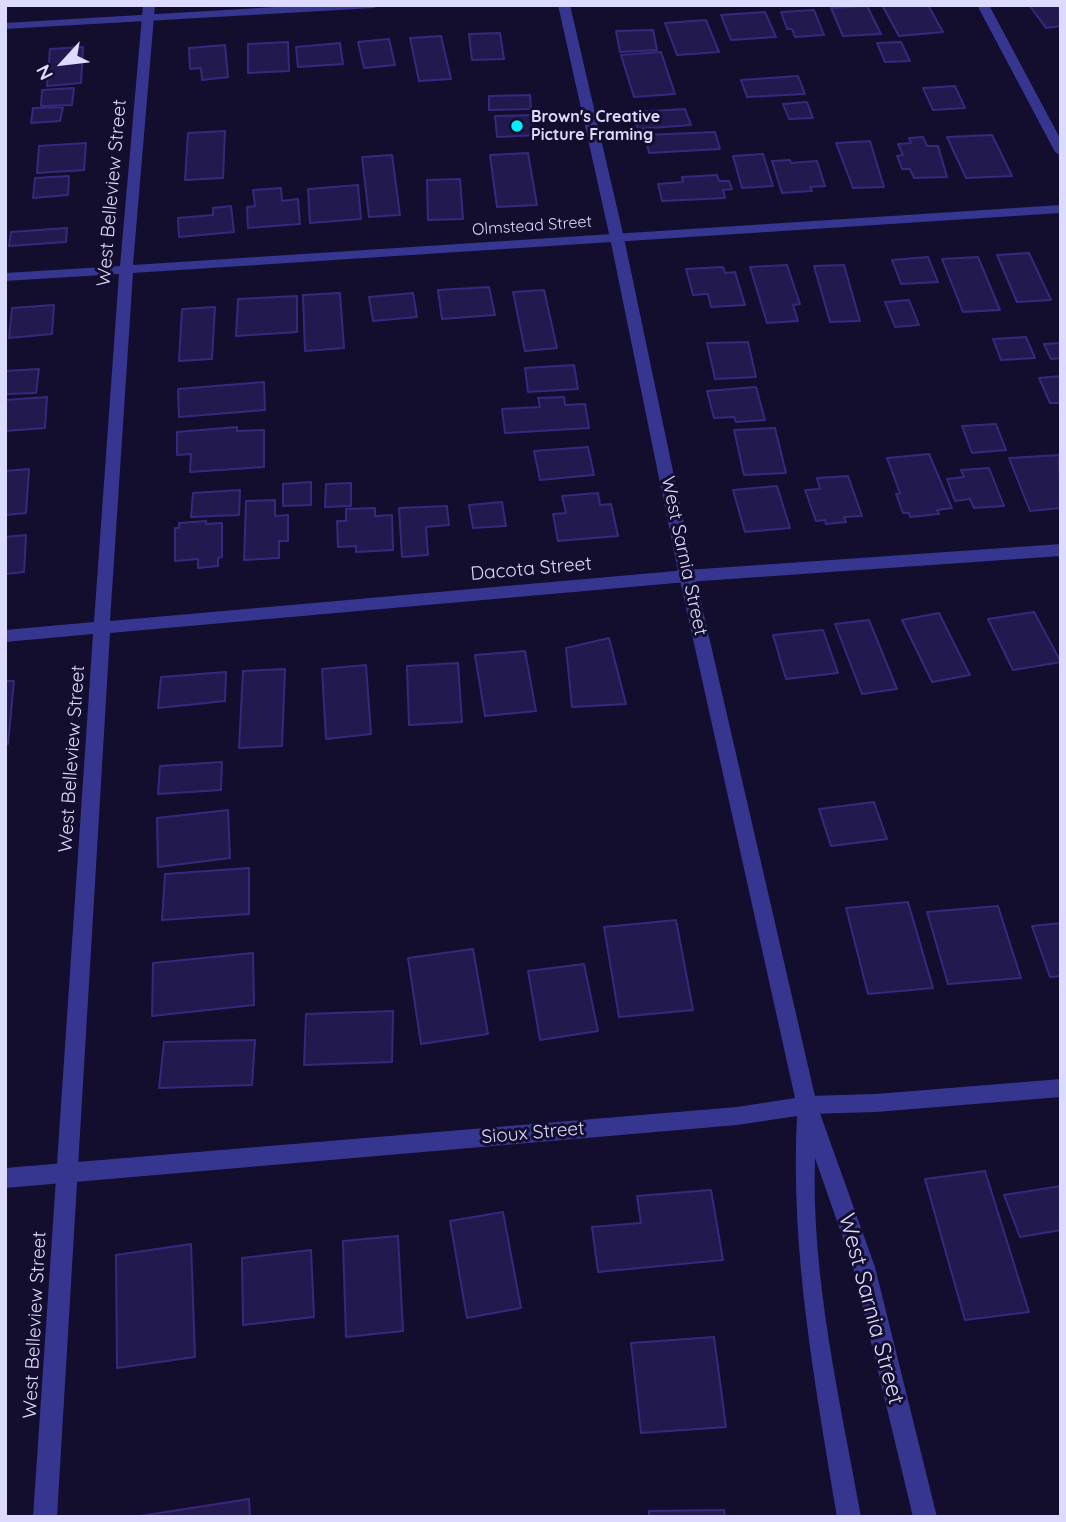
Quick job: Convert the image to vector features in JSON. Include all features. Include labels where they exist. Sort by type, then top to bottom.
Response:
[{"type":"street","points":[[5,26],[148,11],[374,5]]},
{"type":"street","name":"West Sarnia Street","points":[[564,5],[617,238],[687,576],[807,1105],[864,1267],[925,1517]]},
{"type":"street","points":[[983,5],[1061,152]]},
{"type":"street","name":"West Belleview Street","points":[[45,1517],[65,1172],[126,269],[148,11]]},
{"type":"street","name":"Olmstead Street","points":[[5,277],[1061,209]]},
{"type":"street","name":"Dacota Street","points":[[5,636],[687,576],[1061,550]]},
{"type":"street","name":"Sioux Street","points":[[5,1178],[737,1116],[807,1105],[876,1103],[1061,1088]]},
{"type":"street","name":"West Sarnia Street","points":[[807,1105],[803,1159],[808,1269],[849,1517]]},
{"type":"building","points":[[882,5],[928,5],[943,32],[899,36]]},
{"type":"building","points":[[1029,5],[1061,5],[1061,26],[1046,28]]},
{"type":"building","points":[[867,6],[881,34],[843,36],[831,8]]},
{"type":"building","points":[[814,10],[824,35],[795,37],[792,29],[787,29],[781,12]]},
{"type":"building","points":[[765,12],[776,37],[731,40],[721,15]]},
{"type":"building","points":[[706,20],[719,52],[677,55],[665,23]]},
{"type":"building","points":[[653,30],[657,50],[620,52],[616,31]]},
{"type":"building","points":[[500,33],[504,59],[472,60],[469,34]]},
{"type":"building","points":[[441,36],[451,79],[419,81],[410,38]]},
{"type":"building","points":[[389,39],[395,65],[364,68],[358,42]]},
{"type":"building","points":[[288,42],[289,71],[248,73],[248,44]]},
{"type":"building","points":[[901,42],[910,61],[885,62],[877,43]]},
{"type":"building","points":[[340,43],[343,64],[298,67],[296,47]]},
{"type":"building","points":[[225,45],[228,77],[202,80],[201,68],[190,69],[189,48]]},
{"type":"building","points":[[83,47],[81,83],[47,86],[50,49]]},
{"type":"building","points":[[661,52],[675,94],[634,97],[621,55]]},
{"type":"building","points":[[798,76],[805,94],[747,97],[741,80]]},
{"type":"building","points":[[955,86],[965,108],[933,110],[923,88]]},
{"type":"building","points":[[74,88],[72,105],[41,106],[42,90]]},
{"type":"building","points":[[530,95],[531,109],[489,110],[489,96]]},
{"type":"building","points":[[807,102],[813,118],[789,119],[783,104]]},
{"type":"building","points":[[63,107],[60,121],[31,123],[33,108]]},
{"type":"building","points":[[685,109],[691,125],[638,129],[633,112]]},
{"type":"building","name":"Brown's Creative Picture Framing","points":[[536,115],[539,135],[497,137],[495,116]]},
{"type":"building","points":[[225,131],[223,178],[185,180],[188,133]]},
{"type":"building","points":[[715,132],[720,149],[649,153],[645,135]]},
{"type":"building","points":[[992,135],[1012,176],[966,178],[947,137]]},
{"type":"building","points":[[923,137],[927,146],[938,146],[947,177],[914,178],[910,169],[902,169],[897,156],[903,155],[898,144],[911,143],[909,138]]},
{"type":"building","points":[[870,141],[884,187],[853,188],[836,143]]},
{"type":"building","points":[[86,143],[84,170],[37,173],[39,146]]},
{"type":"building","points":[[528,153],[537,205],[497,207],[490,155]]},
{"type":"building","points":[[763,154],[773,186],[742,188],[733,156]]},
{"type":"building","points":[[392,155],[400,215],[369,217],[362,157]]},
{"type":"building","points":[[790,160],[791,163],[817,161],[825,186],[810,187],[812,191],[782,193],[772,161]]},
{"type":"building","points":[[717,175],[719,181],[729,181],[732,189],[723,190],[725,198],[662,201],[658,184],[683,182],[682,177]]},
{"type":"building","points":[[69,176],[68,195],[33,198],[35,178]]},
{"type":"building","points":[[460,179],[463,219],[428,220],[427,180]]},
{"type":"building","points":[[358,185],[361,219],[310,223],[308,189]]},
{"type":"building","points":[[281,188],[282,201],[298,199],[300,224],[248,228],[247,207],[255,206],[253,190]]},
{"type":"building","points":[[231,206],[234,232],[179,237],[178,218],[213,215],[213,208]]},
{"type":"building","points":[[67,228],[66,242],[9,246],[11,232]]},
{"type":"building","points":[[1029,253],[1051,300],[1017,302],[997,255]]},
{"type":"building","points":[[928,257],[938,282],[901,284],[892,260]]},
{"type":"building","points":[[978,257],[1000,310],[963,312],[942,259]]},
{"type":"building","points":[[787,265],[800,304],[793,305],[798,321],[767,323],[750,267]]},
{"type":"building","points":[[844,265],[860,321],[830,322],[814,266]]},
{"type":"building","points":[[723,267],[725,273],[735,272],[745,305],[711,307],[708,294],[693,295],[686,269]]},
{"type":"building","points":[[489,287],[495,315],[442,319],[438,290]]},
{"type":"building","points":[[544,290],[557,348],[525,351],[513,292]]},
{"type":"building","points":[[340,293],[344,348],[305,351],[303,295]]},
{"type":"building","points":[[413,293],[417,317],[373,321],[369,297]]},
{"type":"building","points":[[297,296],[297,332],[236,336],[238,299]]},
{"type":"building","points":[[909,300],[919,325],[895,327],[885,302]]},
{"type":"building","points":[[54,305],[52,334],[9,338],[12,308]]},
{"type":"building","points":[[215,307],[212,359],[179,361],[182,309]]},
{"type":"building","points":[[1026,337],[1035,358],[1001,360],[993,339]]},
{"type":"building","points":[[748,342],[756,377],[715,379],[707,343]]},
{"type":"building","points":[[1061,343],[1061,358],[1051,359],[1044,344]]},
{"type":"building","points":[[574,365],[578,389],[528,392],[525,368]]},
{"type":"building","points":[[39,369],[36,393],[5,394],[5,371]]},
{"type":"building","points":[[1061,376],[1061,403],[1050,403],[1039,378]]},
{"type":"building","points":[[264,382],[265,410],[179,417],[178,389]]},
{"type":"building","points":[[756,387],[765,420],[736,422],[734,417],[714,418],[707,391]]},
{"type":"building","points":[[47,397],[45,428],[5,431],[5,400]]},
{"type":"building","points":[[564,397],[565,405],[585,404],[589,428],[505,433],[502,409],[540,407],[538,398]]},
{"type":"building","points":[[996,424],[1006,450],[972,453],[962,426]]},
{"type":"building","points":[[237,427],[237,431],[264,430],[264,467],[190,472],[191,454],[177,455],[177,432]]},
{"type":"building","points":[[775,428],[786,473],[744,475],[734,430]]},
{"type":"building","points":[[588,447],[594,475],[540,480],[534,451]]},
{"type":"building","points":[[929,454],[952,508],[937,510],[939,514],[910,517],[909,513],[903,513],[896,494],[900,493],[887,458]]},
{"type":"building","points":[[1059,455],[1061,508],[1030,511],[1009,458]]},
{"type":"building","points":[[989,468],[1004,506],[974,508],[970,499],[955,501],[947,479],[964,477],[961,470]]},
{"type":"building","points":[[29,469],[26,513],[5,515],[5,471]]},
{"type":"building","points":[[848,476],[862,516],[844,517],[846,522],[826,524],[825,520],[816,521],[805,490],[820,489],[817,478]]},
{"type":"building","points":[[311,482],[311,505],[283,506],[283,484]]},
{"type":"building","points":[[351,483],[351,506],[325,507],[326,484]]},
{"type":"building","points":[[777,486],[790,528],[745,532],[733,490]]},
{"type":"building","points":[[240,490],[239,515],[191,517],[193,493]]},
{"type":"building","points":[[598,493],[600,505],[611,504],[618,536],[558,541],[553,514],[566,513],[562,496]]},
{"type":"building","points":[[275,500],[275,516],[288,515],[288,541],[279,541],[279,558],[244,560],[246,501]]},
{"type":"building","points":[[502,502],[506,526],[473,528],[469,505]]},
{"type":"building","points":[[447,506],[449,525],[426,527],[428,555],[402,557],[399,508]]},
{"type":"building","points":[[375,508],[375,516],[392,515],[393,550],[356,552],[356,546],[338,547],[337,521],[346,521],[346,509]]},
{"type":"building","points":[[206,521],[206,524],[222,523],[222,557],[218,558],[218,566],[198,568],[198,559],[175,561],[175,528],[179,528],[179,523]]},
{"type":"building","points":[[26,535],[24,572],[5,574],[5,537]]},
{"type":"building","points":[[1034,612],[1061,662],[1013,670],[988,619]]},
{"type":"building","points":[[939,613],[970,675],[932,682],[902,620]]},
{"type":"building","points":[[869,620],[897,689],[862,694],[835,624]]},
{"type":"building","points":[[823,630],[838,673],[786,679],[773,635]]},
{"type":"building","points":[[609,638],[626,704],[572,707],[566,648]]},
{"type":"building","points":[[525,651],[536,711],[485,716],[475,655]]},
{"type":"building","points":[[458,663],[462,722],[409,725],[407,666]]},
{"type":"building","points":[[366,665],[371,734],[326,739],[322,669]]},
{"type":"building","points":[[285,669],[282,746],[239,748],[243,671]]},
{"type":"building","points":[[226,672],[225,701],[158,708],[161,677]]},
{"type":"building","points":[[5,681],[14,681],[8,744],[5,744]]},
{"type":"building","points":[[222,762],[221,790],[158,794],[160,766]]},
{"type":"building","points":[[874,802],[887,839],[831,846],[819,809]]},
{"type":"building","points":[[228,810],[230,858],[158,867],[157,818]]},
{"type":"building","points":[[249,868],[249,914],[162,920],[165,874]]},
{"type":"building","points":[[908,902],[933,988],[868,994],[846,908]]},
{"type":"building","points":[[998,906],[1021,978],[948,984],[927,912]]},
{"type":"building","points":[[676,920],[693,1010],[619,1017],[604,927]]},
{"type":"building","points":[[1061,923],[1061,976],[1050,977],[1032,926]]},
{"type":"building","points":[[473,949],[488,1034],[421,1044],[408,958]]},
{"type":"building","points":[[253,953],[254,1005],[152,1016],[153,963]]},
{"type":"building","points":[[584,964],[598,1031],[540,1040],[528,971]]},
{"type":"building","points":[[393,1011],[392,1062],[304,1065],[306,1014]]},
{"type":"building","points":[[255,1040],[252,1085],[159,1088],[164,1042]]},
{"type":"building","points":[[985,1171],[1029,1312],[965,1320],[925,1179]]},
{"type":"building","points":[[1061,1186],[1061,1230],[1020,1237],[1004,1195]]},
{"type":"building","points":[[711,1190],[723,1260],[598,1272],[592,1227],[641,1223],[637,1196]]},
{"type":"building","points":[[503,1212],[521,1308],[467,1318],[450,1221]]},
{"type":"building","points":[[398,1236],[403,1331],[346,1337],[343,1241]]},
{"type":"building","points":[[191,1244],[195,1357],[117,1368],[116,1255]]},
{"type":"building","points":[[311,1250],[314,1317],[243,1325],[242,1258]]},
{"type":"building","points":[[714,1337],[726,1427],[641,1433],[631,1343]]},
{"type":"building","points":[[249,1499],[250,1517],[134,1517]]},
{"type":"building","points":[[724,1510],[725,1517],[649,1517],[649,1511]]},
{"type":"place","name":"Brown's Creative Picture Framing","points":[[517,126]]}]
